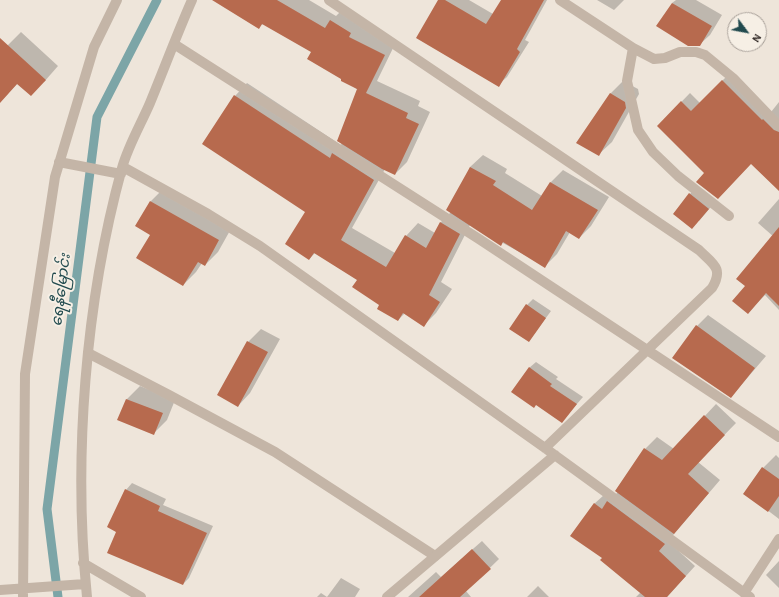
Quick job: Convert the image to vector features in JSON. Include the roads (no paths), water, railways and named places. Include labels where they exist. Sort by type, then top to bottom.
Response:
[{"type":"street","points":[[24,591],[25,374],[55,177],[63,163],[94,47],[117,0]]},
{"type":"street","points":[[87,597],[82,584],[83,563],[81,512],[84,403],[88,353],[104,239],[118,171],[192,0]]},
{"type":"street","points":[[330,0],[699,250],[718,269],[718,278],[712,288],[545,448]]},
{"type":"street","points":[[560,0],[633,48],[654,59],[665,58],[680,52],[696,52],[705,55],[733,78],[779,126]]},
{"type":"street","points":[[174,44],[479,239],[779,436]]},
{"type":"street","points":[[633,48],[627,81],[638,130],[653,152],[678,176],[729,216]]},
{"type":"street","points":[[63,163],[118,171],[208,214],[260,246],[555,455],[747,595],[779,539]]},
{"type":"street","points":[[88,353],[275,452],[435,556]]},
{"type":"street","points":[[387,597],[555,455]]},
{"type":"street","points":[[83,563],[141,597]]},
{"type":"street","points":[[0,590],[24,591],[82,584]]},
{"type":"waterway","name":"ရေနီမြောင်း","points":[[58,597],[47,509],[97,117],[157,0]]}]
